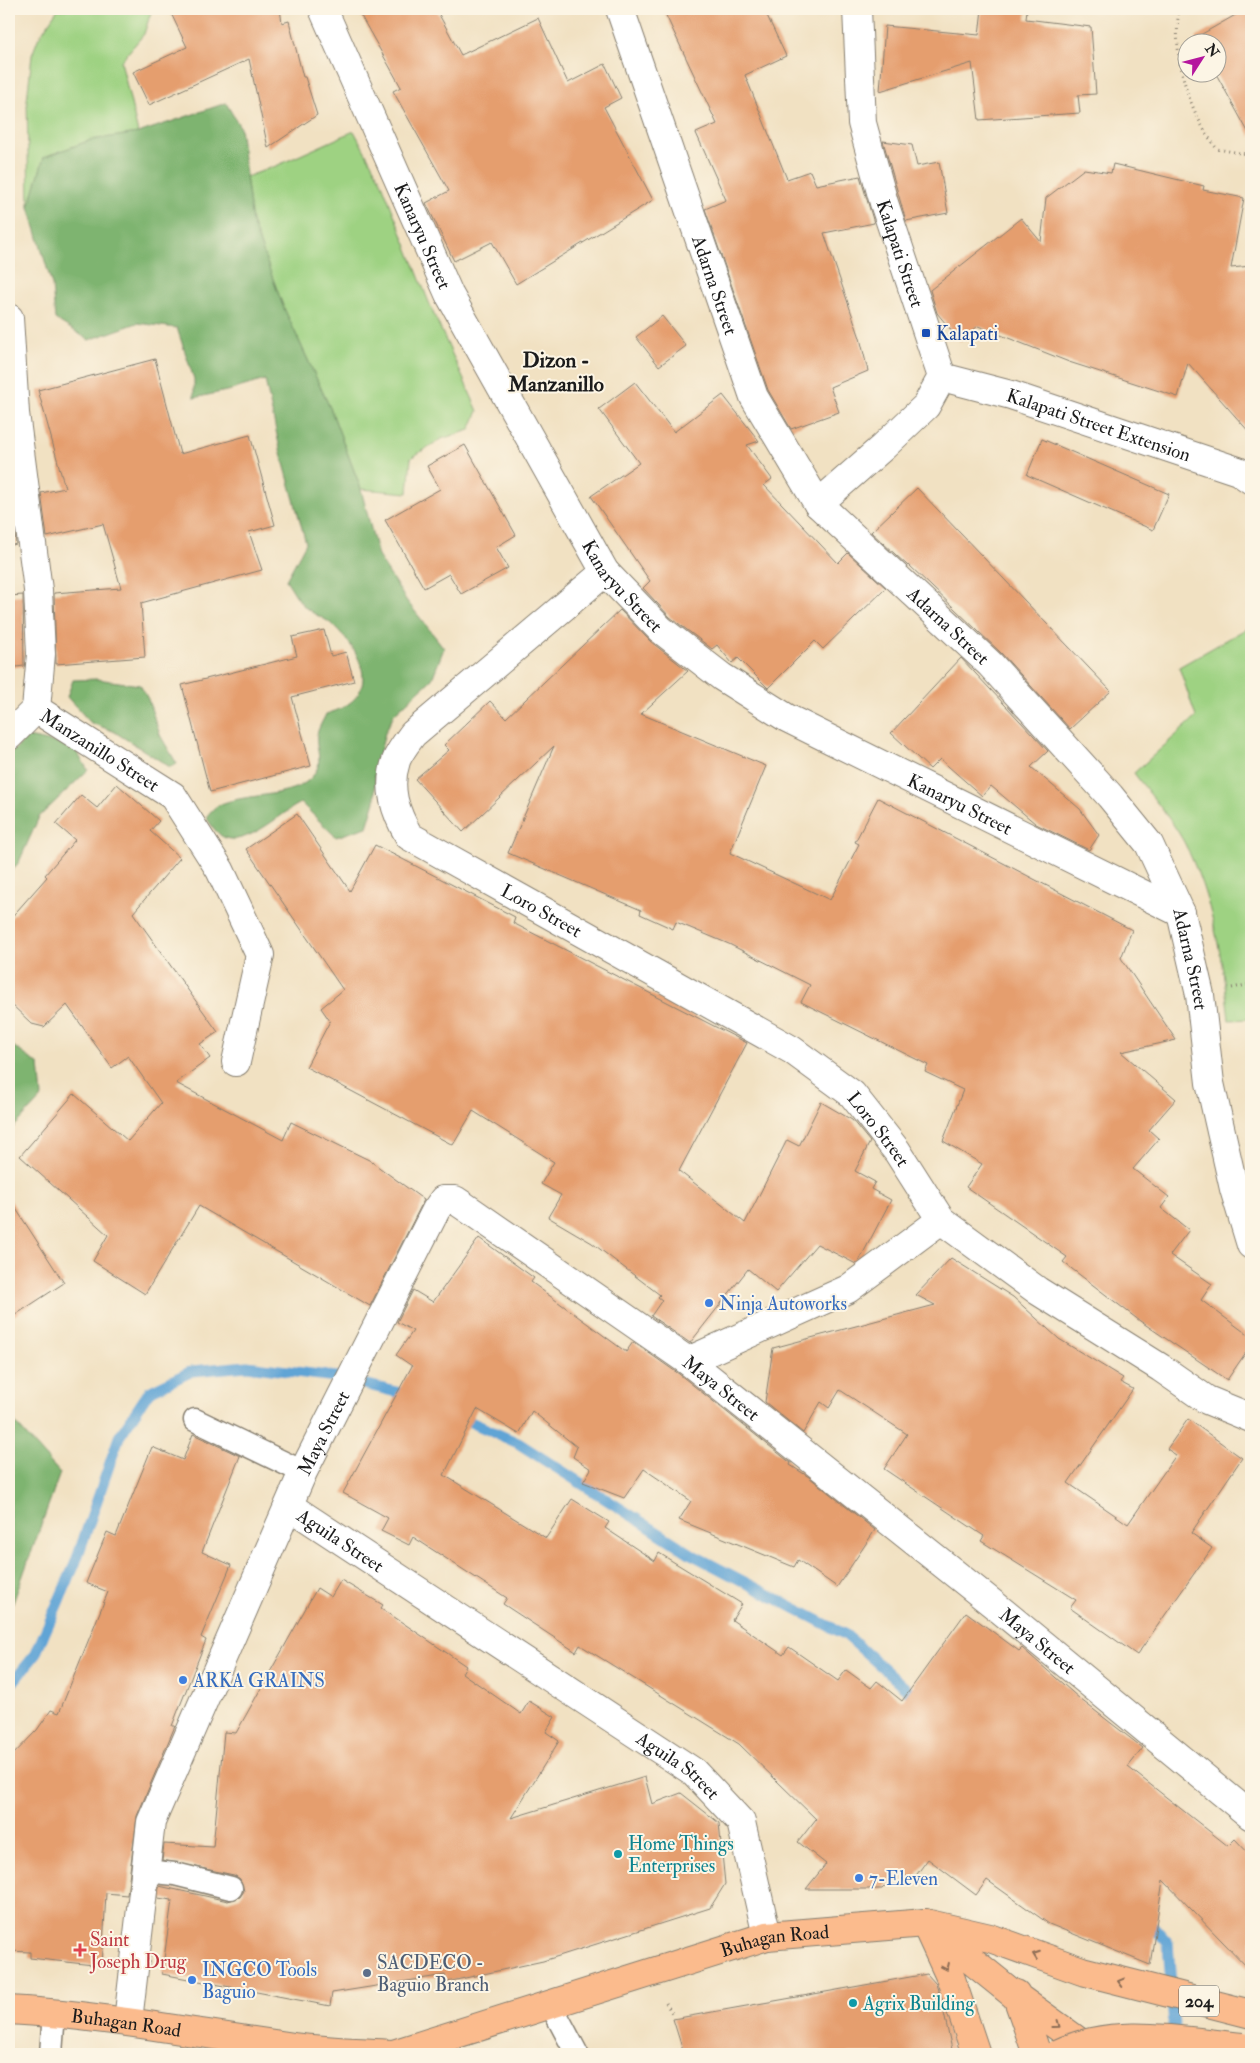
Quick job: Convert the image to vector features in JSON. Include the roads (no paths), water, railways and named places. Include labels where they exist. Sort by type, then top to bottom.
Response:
[{"type":"main road","name":"Buhagan Road","points":[[9,2010],[54,2012],[128,2021],[296,2047],[393,2054],[767,1936],[925,1923],[990,1938],[1082,1972],[1247,2013]]},
{"type":"main road","points":[[925,1923],[1017,1996],[1096,2054]]},
{"type":"main road","points":[[925,1923],[951,1978],[976,2054]]},
{"type":"main road","points":[[990,1938],[1017,1996],[1037,2054]]},
{"type":"main road","points":[[1236,2054],[1231,2038],[1247,2013]]},
{"type":"main road","name":"204","points":[[1057,2054],[1090,2042],[1151,2038],[1251,2048]]},
{"type":"street","name":"Kanaryu Street","points":[[323,9],[450,294],[605,572],[660,629],[722,677],[787,718],[1181,913]]},
{"type":"street","name":"Adarna Street","points":[[620,9],[754,397],[818,504],[990,664],[1110,796],[1149,844],[1181,913],[1200,995],[1210,1083],[1234,1189],[1251,1245]]},
{"type":"street","name":"Kalapati Street","points":[[857,9],[862,123],[887,212],[942,377]]},
{"type":"street","name":"Manzanillo Street","points":[[9,318],[12,416],[38,590],[41,654],[36,709],[172,796],[220,870],[260,955],[236,1062]]},
{"type":"street","points":[[818,504],[926,406],[942,377]]},
{"type":"street","name":"Kalapati Street Extension","points":[[942,377],[1012,395],[1238,471],[1251,480]]},
{"type":"street","name":"Loro Street","points":[[605,572],[412,734],[396,760],[392,790],[396,815],[409,836],[792,1050],[852,1094],[897,1151],[941,1220],[1038,1292],[1160,1368],[1207,1400],[1251,1418]]},
{"type":"street","points":[[9,736],[36,709]]},
{"type":"street","name":"Maya Street","points":[[289,1506],[324,1429],[436,1210],[444,1200],[455,1200],[688,1361],[1004,1613],[1251,1816]]},
{"type":"street","points":[[688,1361],[848,1289],[941,1220]]},
{"type":"street","name":"Aguila Street","points":[[128,2021],[150,1822],[289,1506],[694,1772],[741,1822],[767,1936]]},
{"type":"lane","points":[[195,1420],[303,1472]]},
{"type":"lane","points":[[145,1871],[175,1874],[231,1888]]},
{"type":"lane","points":[[551,2005],[577,2054]]},
{"type":"lane","points":[[51,2054],[54,2012]]},
{"type":"waterway","points":[[9,1687],[35,1655],[75,1564],[119,1437],[149,1392],[192,1371],[247,1366],[336,1377],[412,1396]]},
{"type":"waterway","points":[[457,1416],[518,1443],[693,1555],[846,1635],[920,1701]]},
{"type":"waterway","points":[[1146,1918],[1168,1943],[1176,2054]]},
{"type":"place","name":"Kalapati","points":[[926,333]]},
{"type":"place","name":"Ninja Autoworks","points":[[709,1303]]},
{"type":"place","name":"ARKA GRAINS","points":[[183,1680]]},
{"type":"place","name":"Home Things Enterprises","points":[[618,1854]]},
{"type":"place","name":"7-Eleven","points":[[859,1878]]},
{"type":"place","name":"Saint Joseph Drug","points":[[80,1950]]},
{"type":"place","name":"SACDECO - Baguio Branch","points":[[367,1973]]},
{"type":"place","name":"INGCO Tools Baguio","points":[[192,1980]]},
{"type":"place","name":"Agrix Building","points":[[853,2003]]},
{"type":"district","name":"Dizon - Manzanillo","points":[[556,372]]}]
